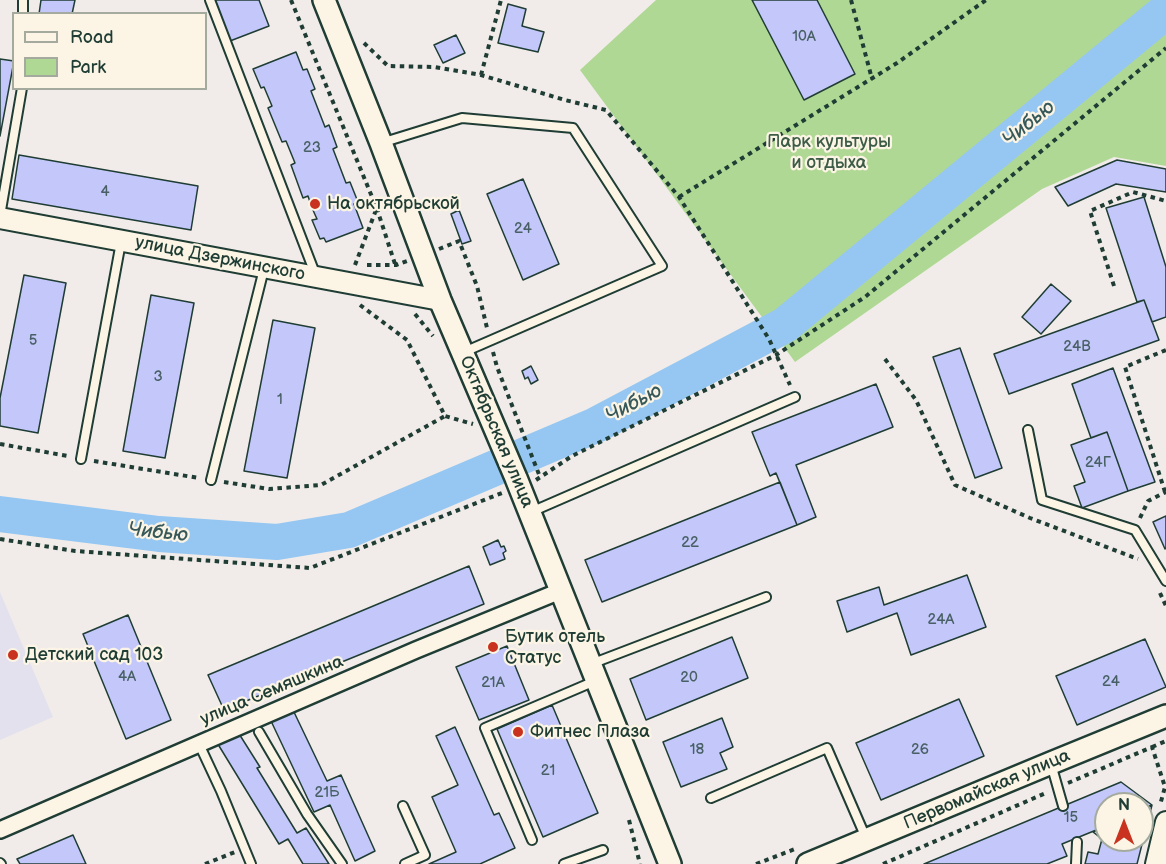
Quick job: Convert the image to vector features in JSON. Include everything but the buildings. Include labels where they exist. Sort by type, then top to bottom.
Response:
[{"type":"main road","name":"Октябрьская улица","points":[[324,0],[440,300],[530,513],[670,864]]},
{"type":"main road","name":"Первомайская улица","points":[[808,864],[1166,716]]},
{"type":"street","name":"улица Дзержинского","points":[[0,217],[440,300]]},
{"type":"street","name":"улица Семяшкина","points":[[0,831],[416,650],[560,591]]},
{"type":"street","points":[[1156,864],[1166,822]]},
{"type":"lane","points":[[210,0],[316,277]]},
{"type":"lane","points":[[0,217],[22,90]]},
{"type":"lane","points":[[381,143],[462,118],[573,128],[662,266],[462,352]]},
{"type":"lane","points":[[81,459],[121,241]]},
{"type":"lane","points":[[212,480],[265,267]]},
{"type":"lane","points":[[530,513],[795,397]]},
{"type":"lane","points":[[1028,430],[1042,500],[1135,530],[1166,581]]},
{"type":"lane","points":[[532,840],[485,728],[593,672],[766,597]]},
{"type":"lane","points":[[259,732],[307,814],[342,864]]},
{"type":"lane","points":[[199,744],[221,791],[250,864]]},
{"type":"lane","points":[[711,798],[827,748],[867,840]]},
{"type":"lane","points":[[1051,763],[1063,806]]},
{"type":"lane","points":[[403,806],[425,855],[405,864]]},
{"type":"lane","points":[[1076,864],[1077,842]]},
{"type":"lane","points":[[564,864],[603,850]]},
{"type":"path","points":[[291,0],[376,209],[396,265],[398,293]]},
{"type":"path","points":[[481,75],[501,0]]},
{"type":"path","points":[[851,0],[872,79]]},
{"type":"path","points":[[679,197],[897,63],[986,0]]},
{"type":"path","points":[[0,539],[75,551],[310,568],[540,477],[572,456],[776,355],[865,297],[1166,48]]},
{"type":"path","points":[[1114,286],[1090,211],[1133,192],[1166,201]]},
{"type":"path","points":[[355,265],[376,209]]},
{"type":"path","points":[[355,301],[407,340],[444,416],[476,425]]},
{"type":"path","points":[[748,304],[769,339],[795,397]]},
{"type":"path","points":[[1135,530],[1148,501],[1166,492],[1125,367],[1166,350]]},
{"type":"path","points":[[885,358],[916,400],[955,485],[1029,518],[1138,559]]},
{"type":"path","points":[[515,413],[540,477]]},
{"type":"path","points":[[1152,747],[1166,741]]},
{"type":"path","points":[[205,864],[244,848]]},
{"type":"shaded area","name":"Детский сад 103","points":[[0,592],[53,717],[0,740]]},
{"type":"green space","name":"Парк культуры и отдыха","points":[[656,0],[1166,0],[1166,166],[1114,157],[1042,189],[795,362],[580,70]]},
{"type":"waterway","name":"Чибью","points":[[0,514],[159,534],[277,542],[349,530],[596,425],[785,325],[1166,11]]},
{"type":"place","name":"На октябрьской","points":[[315,204]]},
{"type":"place","name":"Бутик отель Статус","points":[[493,647]]},
{"type":"place","name":"Детский сад 103","points":[[13,655]]},
{"type":"place","name":"Фитнес Плаза","points":[[518,732]]}]
